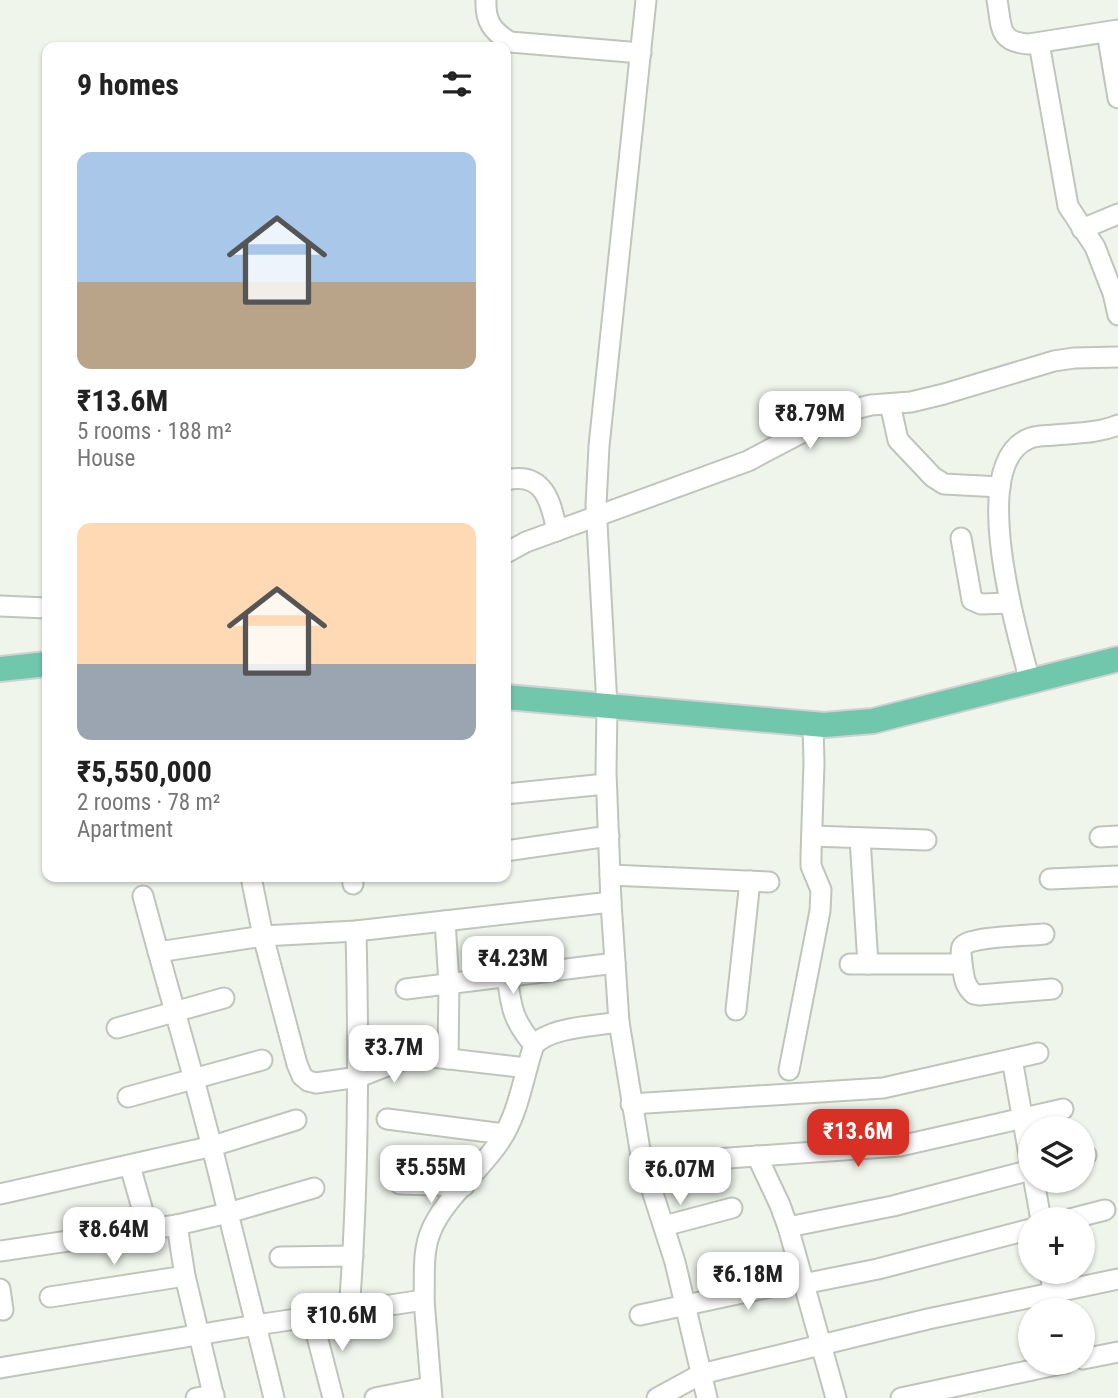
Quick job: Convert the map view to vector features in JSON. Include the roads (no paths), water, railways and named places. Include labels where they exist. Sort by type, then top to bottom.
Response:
[{"type":"main road","points":[[511,698],[813,724],[873,721],[1118,659]]},
{"type":"main road","points":[[0,669],[42,665]]},
{"type":"street","points":[[486,0],[489,24],[498,35],[510,41],[641,53]]},
{"type":"street","points":[[646,0],[599,446],[598,517],[607,706],[608,836],[619,1022],[635,1130],[685,1304],[707,1398]]},
{"type":"street","points":[[997,0],[1007,40],[1014,43],[1039,43],[1112,31],[1118,98]]},
{"type":"street","points":[[1039,43],[1068,206],[1095,247],[1115,288],[1118,315]]},
{"type":"street","points":[[1082,229],[1118,214]]},
{"type":"street","points":[[511,550],[526,542],[748,461],[801,433],[855,410],[956,391],[1054,361],[1118,357]]},
{"type":"street","points":[[890,404],[898,440],[933,477],[944,484],[1000,487]]},
{"type":"street","points":[[1030,682],[1010,603],[998,523],[997,501],[1010,456],[1027,439],[1118,425]]},
{"type":"street","points":[[511,479],[525,479],[546,492],[557,531]]},
{"type":"street","points":[[961,538],[972,600],[981,604],[1010,603]]},
{"type":"street","points":[[0,606],[42,608]]},
{"type":"street","points":[[789,1070],[820,911],[821,890],[811,866],[813,724]]},
{"type":"street","points":[[511,794],[606,784]]},
{"type":"street","points":[[511,850],[608,836]]},
{"type":"street","points":[[812,836],[926,840]]},
{"type":"street","points":[[860,838],[859,964],[962,964]]},
{"type":"street","points":[[610,875],[760,881],[736,1010]]},
{"type":"street","points":[[1050,879],[1118,876]]},
{"type":"street","points":[[252,882],[262,936],[302,1076],[308,1081],[316,1083],[359,1077],[415,1055],[527,1068]]},
{"type":"street","points":[[143,896],[213,1146],[274,1398]]},
{"type":"street","points":[[158,952],[262,936],[356,931],[611,902]]},
{"type":"street","points":[[446,920],[448,1059]]},
{"type":"street","points":[[349,1311],[359,1077],[356,931]]},
{"type":"street","points":[[1044,933],[966,943],[962,946],[962,964],[965,983],[974,994],[1052,989]]},
{"type":"street","points":[[407,989],[615,963]]},
{"type":"street","points":[[508,976],[511,1009],[520,1028],[534,1045]]},
{"type":"street","points":[[117,1028],[224,998]]},
{"type":"street","points":[[375,1398],[431,1392],[424,1300],[430,1231],[440,1215],[482,1166],[504,1133],[515,1111],[534,1045],[541,1038],[554,1033],[619,1022]]},
{"type":"street","points":[[631,1104],[883,1088],[1038,1053]]},
{"type":"street","points":[[1012,1059],[1023,1116]]},
{"type":"street","points":[[128,1097],[262,1060]]},
{"type":"street","points":[[1032,1116],[1063,1109]]},
{"type":"street","points":[[387,1119],[504,1133]]},
{"type":"street","points":[[644,1164],[900,1146],[1018,1119]]},
{"type":"street","points":[[0,1194],[213,1146],[296,1120]]},
{"type":"street","points":[[757,1156],[788,1227],[836,1398]]},
{"type":"street","points":[[130,1166],[148,1229]]},
{"type":"street","points":[[788,1227],[893,1206],[1018,1172]]},
{"type":"street","points":[[400,1184],[464,1186]]},
{"type":"street","points":[[0,1251],[177,1225],[314,1188]]},
{"type":"street","points":[[664,1226],[732,1208]]},
{"type":"street","points":[[1095,1213],[1105,1210]]},
{"type":"street","points":[[177,1225],[208,1397]]},
{"type":"street","points":[[640,1315],[685,1304],[878,1269],[1018,1232]]},
{"type":"street","points":[[280,1257],[353,1256]]},
{"type":"street","points":[[50,1297],[185,1276]]},
{"type":"street","points":[[657,1398],[701,1374],[928,1319],[1118,1279]]},
{"type":"street","points":[[1052,1284],[1053,1292]]},
{"type":"street","points":[[0,1289],[3,1310]]},
{"type":"street","points":[[0,1368],[424,1300]]},
{"type":"street","points":[[312,1317],[332,1398]]},
{"type":"street","points":[[1095,1357],[1118,1352]]},
{"type":"street","points":[[901,1398],[1018,1373]]}]
